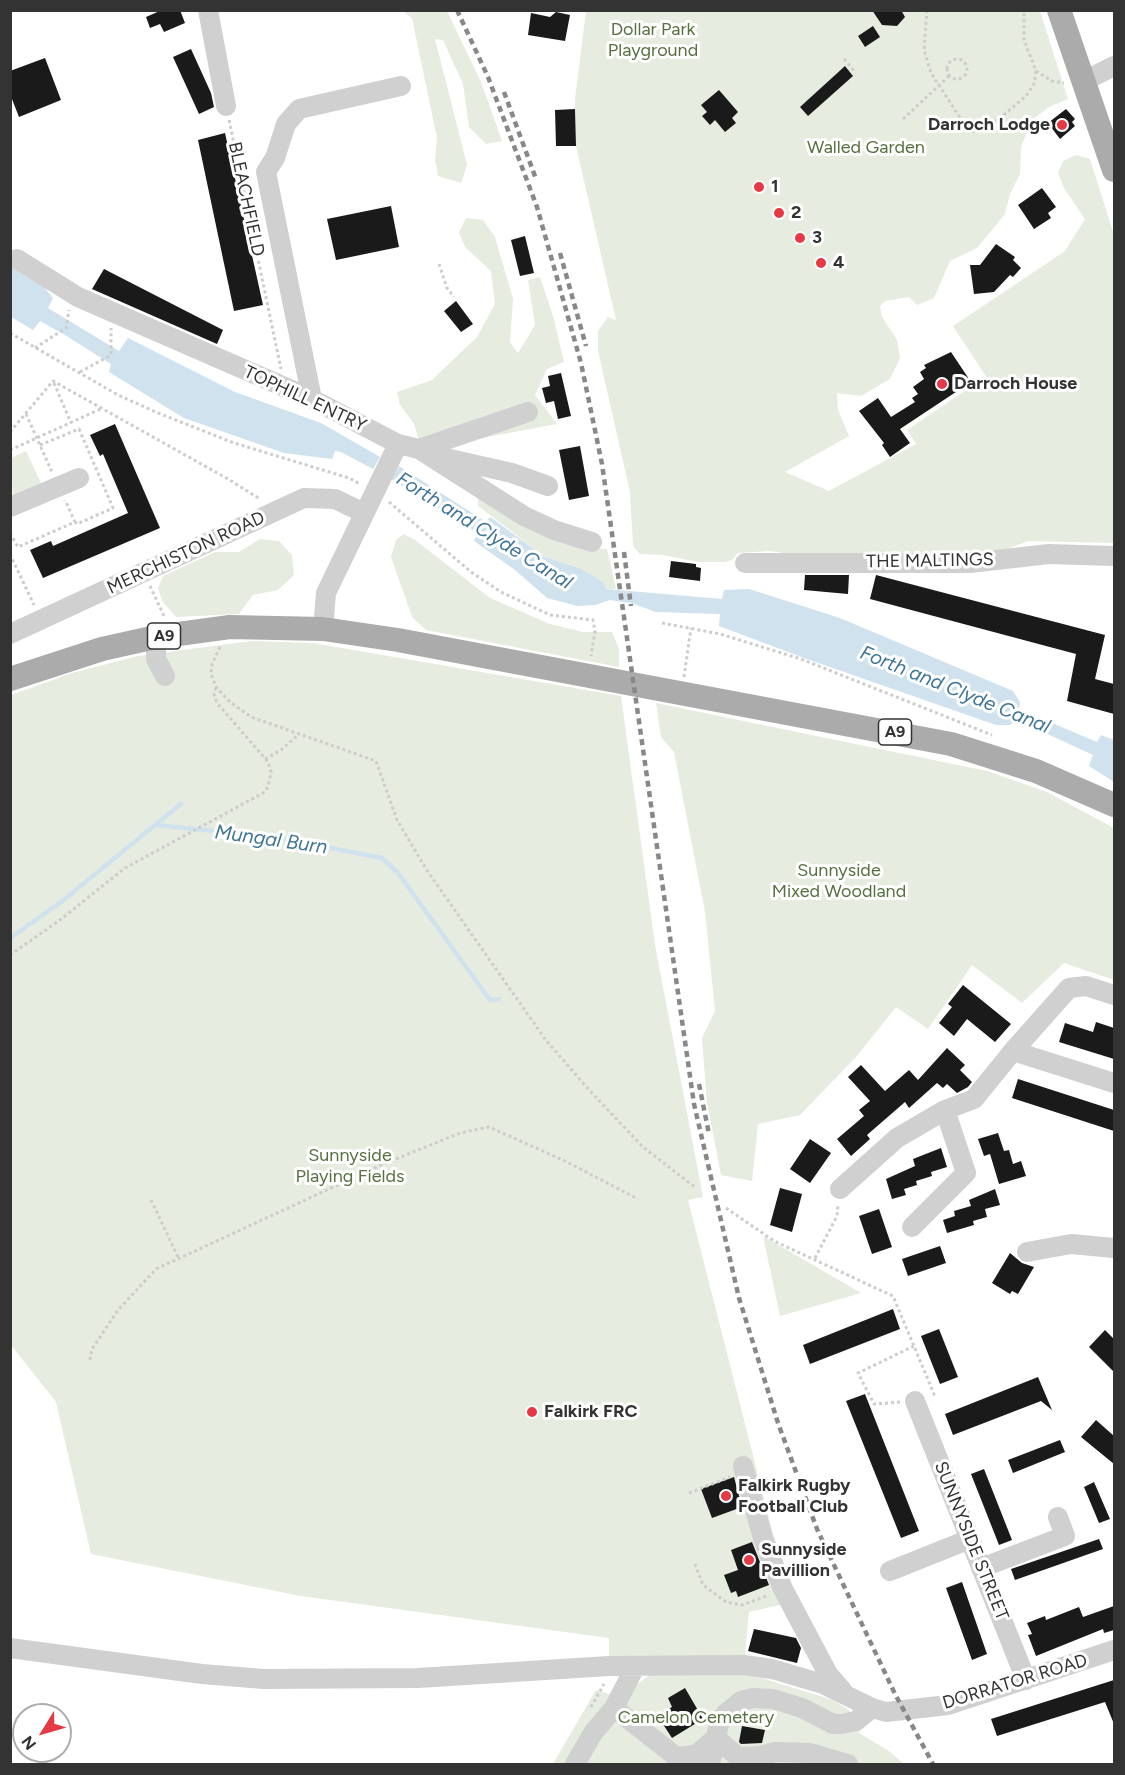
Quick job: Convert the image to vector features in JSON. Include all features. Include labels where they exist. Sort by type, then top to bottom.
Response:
[{"type":"main road","points":[[1059,10],[1114,170]]},
{"type":"main road","name":"A9","points":[[10,679],[102,649],[156,637],[230,627],[323,629],[399,640],[951,744],[1036,771],[1114,806]]},
{"type":"street","points":[[208,10],[226,106]]},
{"type":"street","points":[[1082,82],[1114,66]]},
{"type":"street","points":[[312,399],[266,172],[275,158],[286,124],[298,109],[401,86]]},
{"type":"street","name":"TOPHILL ENTRY","points":[[17,259],[78,297],[312,399],[394,452],[419,449],[524,516],[554,530],[592,542]]},
{"type":"street","points":[[419,449],[528,412]]},
{"type":"street","points":[[419,449],[449,460],[512,473],[548,486]]},
{"type":"street","points":[[323,629],[326,593],[394,452]]},
{"type":"street","points":[[10,507],[79,478]]},
{"type":"street","name":"MERCHISTON ROAD","points":[[10,634],[40,621],[116,595],[276,510],[304,498],[318,496],[335,499],[364,513]]},
{"type":"street","name":"THE MALTINGS","points":[[745,563],[970,563],[1049,554],[1114,556]]},
{"type":"street","points":[[156,637],[156,659],[165,676]]},
{"type":"street","points":[[840,1189],[897,1138],[945,1110],[974,1099],[1069,988],[1086,986],[1114,994]]},
{"type":"street","points":[[1013,1051],[1114,1083]]},
{"type":"street","points":[[912,1227],[966,1173],[945,1110]]},
{"type":"street","points":[[1027,1252],[1071,1244],[1114,1248]]},
{"type":"street","name":"SUNNYSIDE STREET","points":[[915,1401],[1026,1680]]},
{"type":"street","points":[[744,1469],[764,1538],[783,1589],[828,1674],[845,1694]]},
{"type":"street","points":[[981,1568],[1065,1536],[1058,1517]]},
{"type":"street","points":[[890,1571],[970,1539]]},
{"type":"street","name":"DORRATOR ROAD","points":[[10,1648],[264,1680],[418,1678],[635,1667],[744,1665],[782,1672],[823,1684],[872,1708],[900,1711],[948,1705],[1114,1650]]},
{"type":"street","points":[[575,1764],[593,1733],[614,1708],[635,1667]]},
{"type":"street","points":[[711,1764],[716,1738],[725,1714],[741,1701],[753,1698],[790,1704],[833,1724],[856,1721],[872,1708]]},
{"type":"street","points":[[614,1708],[674,1755],[691,1756],[703,1750],[716,1738]]},
{"type":"street","points":[[716,1738],[738,1757],[760,1756],[775,1752],[810,1753],[848,1764]]},
{"type":"path","points":[[927,10],[924,50],[931,73],[970,133],[999,119],[1021,100],[1034,84],[1036,71],[1024,40],[1024,10]]},
{"type":"path","points":[[844,59],[856,73]]},
{"type":"path","points":[[951,62],[963,62],[966,70],[964,76],[955,79],[949,76],[947,70],[951,62]]},
{"type":"path","points":[[1036,71],[1058,84],[1082,82]]},
{"type":"path","points":[[903,119],[949,76]]},
{"type":"path","name":"BLEACHFIELD","points":[[226,106],[285,388]]},
{"type":"path","points":[[439,264],[447,288],[454,297]]},
{"type":"path","points":[[34,349],[66,328],[68,312]]},
{"type":"path","points":[[10,333],[34,349],[118,395],[158,413],[234,443],[377,486],[391,503],[471,572],[491,585],[550,615],[593,620],[599,678]]},
{"type":"path","points":[[79,373],[111,354],[110,335]]},
{"type":"path","points":[[53,381],[228,478],[276,510]]},
{"type":"path","points":[[53,381],[71,423]]},
{"type":"path","points":[[10,432],[53,381]]},
{"type":"path","points":[[10,450],[103,408]]},
{"type":"path","points":[[10,554],[40,621]]},
{"type":"path","points":[[662,623],[691,628],[801,659],[1001,739]]},
{"type":"path","points":[[674,691],[691,628]]},
{"type":"path","points":[[225,638],[212,663],[211,674],[216,687],[230,702],[251,717],[376,761],[397,820],[426,869],[545,1039],[590,1091],[644,1147],[696,1188]]},
{"type":"path","points":[[10,955],[60,920],[125,868],[212,821],[268,787],[271,772],[266,759],[217,703],[214,694],[216,687]]},
{"type":"path","points":[[266,759],[281,750],[299,734]]},
{"type":"path","points":[[90,1359],[92,1349],[118,1310],[156,1269],[459,1133],[489,1127],[565,1161],[638,1199]]},
{"type":"path","points":[[815,1258],[837,1216],[840,1189]]},
{"type":"path","points":[[151,1200],[179,1259]]},
{"type":"path","points":[[726,1208],[774,1241],[893,1296],[914,1346],[934,1394],[915,1401],[874,1404],[858,1373],[914,1346]]},
{"type":"path","points":[[689,1493],[744,1469]]},
{"type":"path","points":[[695,1564],[703,1585],[726,1602],[742,1605],[783,1589]]},
{"type":"green space","points":[[403,11],[447,11],[481,82],[502,141],[486,144],[469,127],[463,84],[443,40],[435,39],[467,165],[461,183],[438,176],[435,160],[437,138],[412,18]]},
{"type":"green space","points":[[586,11],[1040,11],[1068,99],[1049,107],[1022,128],[1027,132],[1021,147],[1020,174],[1010,194],[1005,214],[977,248],[950,261],[934,298],[917,305],[909,297],[885,301],[880,306],[882,317],[897,340],[900,358],[890,379],[861,396],[837,393],[838,410],[849,436],[785,472],[829,491],[916,444],[907,430],[975,384],[978,387],[989,381],[953,326],[1065,251],[1085,219],[1064,188],[1058,173],[1063,161],[1076,155],[1090,159],[1114,235],[1114,543],[1028,541],[989,556],[967,552],[940,552],[808,557],[770,551],[738,553],[732,560],[725,562],[698,562],[662,555],[640,554],[633,546],[630,492],[598,351],[598,331],[608,317],[616,320],[576,146],[575,99]]},
{"type":"green space","points":[[466,218],[483,220],[495,237],[513,299],[510,342],[518,353],[535,325],[528,280],[540,277],[553,316],[564,362],[547,369],[535,395],[557,424],[439,446],[419,441],[414,424],[400,405],[397,392],[432,380],[477,337],[495,304],[491,271],[465,247],[459,232]]},
{"type":"green space","points":[[26,451],[41,483],[13,497],[11,458]]},
{"type":"green space","points":[[483,496],[588,548],[607,549],[616,589],[606,589],[579,568],[545,557],[478,506],[478,499]]},
{"type":"green space","points":[[404,534],[490,598],[550,624],[583,632],[612,632],[619,649],[619,667],[426,630],[412,617],[391,557],[396,540]]},
{"type":"green space","points":[[260,539],[279,541],[292,555],[294,575],[278,590],[253,595],[239,614],[176,617],[162,601],[158,588],[163,576],[215,552],[239,552]]},
{"type":"green space","name":"Sunnyside Playing Fields","points":[[251,641],[313,643],[621,696],[655,945],[703,1197],[688,1200],[784,1569],[784,1604],[749,1612],[744,1665],[609,1666],[609,1638],[301,1596],[91,1554],[56,1402],[11,1345],[11,695],[72,673],[138,656]]},
{"type":"green space","name":"Sunnyside Mixed Woodland","points":[[656,703],[987,771],[1047,792],[1114,828],[1114,980],[1064,963],[1022,1003],[972,965],[928,1029],[896,1007],[856,1057],[800,1115],[758,1124],[752,1181],[721,1175],[707,1103],[702,1038],[715,1011],[705,912],[674,752],[661,737]]},
{"type":"green space","points":[[763,1236],[861,1293],[780,1316]]},
{"type":"green space","name":"Camelon Cemetery","points":[[708,1669],[755,1676],[833,1700],[849,1710],[861,1729],[859,1733],[889,1751],[904,1764],[553,1764],[596,1690],[619,1697],[650,1675]]},
{"type":"water","points":[[11,261],[43,286],[53,298],[48,308],[119,351],[128,338],[235,392],[321,423],[380,457],[373,469],[341,452],[335,451],[332,459],[284,453],[184,418],[109,372],[111,364],[65,335],[40,321],[33,330],[11,317]]},
{"type":"water","name":"Forth and Clyde Canal","points":[[399,466],[486,522],[490,517],[545,557],[579,568],[603,582],[606,589],[722,599],[724,590],[749,589],[840,618],[1013,691],[1020,702],[1019,709],[1097,742],[1101,735],[1114,740],[1114,782],[1089,766],[1093,755],[1017,720],[1010,725],[996,725],[804,658],[719,626],[720,614],[656,612],[631,603],[610,600],[595,605],[577,606],[547,598],[515,570],[474,541],[478,533],[391,479]]},
{"type":"building","points":[[162,10],[180,10],[185,23],[164,32],[160,24],[150,28],[146,17]]},
{"type":"building","points":[[872,10],[901,10],[905,17],[897,26],[882,25]]},
{"type":"building","points":[[556,12],[570,15],[565,41],[528,35],[531,13],[550,17]]},
{"type":"building","points":[[873,26],[880,37],[865,47],[858,36]]},
{"type":"building","points":[[191,49],[211,93],[214,107],[199,114],[173,57]]},
{"type":"building","points":[[45,58],[61,100],[19,117],[10,94],[10,71]]},
{"type":"building","points":[[845,66],[853,76],[808,116],[800,107]]},
{"type":"building","points":[[719,90],[738,112],[732,118],[736,123],[725,132],[715,120],[710,125],[702,116],[707,112],[701,105]]},
{"type":"building","points":[[575,109],[576,146],[556,146],[555,110]]},
{"type":"building","name":"Darroch Lodge","points":[[1066,109],[1075,119],[1072,122],[1075,126],[1060,139],[1048,123]]},
{"type":"building","points":[[225,133],[263,305],[234,311],[198,140]]},
{"type":"building","points":[[1042,188],[1056,207],[1048,213],[1051,218],[1034,229],[1018,205]]},
{"type":"building","points":[[391,206],[399,247],[336,260],[327,219]]},
{"type":"building","points":[[525,236],[534,273],[520,276],[511,240]]},
{"type":"building","points":[[996,244],[1015,257],[1013,260],[1021,268],[1013,277],[1010,275],[994,292],[974,294],[970,265],[980,265]]},
{"type":"building","points":[[104,269],[223,330],[217,344],[92,289]]},
{"type":"building","points":[[456,301],[473,324],[461,332],[444,311]]},
{"type":"building","points":[[951,352],[971,382],[900,429],[910,443],[890,457],[882,445],[884,443],[859,411],[878,398],[891,417],[915,402],[912,398],[918,394],[913,387],[924,379],[920,372],[926,368],[924,365]]},
{"type":"building","points":[[561,373],[571,416],[558,419],[554,401],[546,403],[542,388],[550,386],[548,376]]},
{"type":"building","points":[[115,424],[160,528],[43,578],[30,550],[51,541],[53,546],[128,513],[103,454],[100,456],[90,435]]},
{"type":"building","points":[[580,446],[589,496],[569,500],[559,450]]},
{"type":"building","points":[[671,561],[696,564],[696,567],[701,568],[700,581],[669,577]]},
{"type":"building","points":[[805,575],[849,575],[848,594],[804,590]]},
{"type":"building","points":[[876,575],[1105,635],[1095,679],[1114,684],[1114,714],[1067,701],[1076,654],[870,599]]},
{"type":"building","points":[[963,985],[1011,1024],[995,1042],[967,1019],[954,1036],[939,1023],[952,1007],[948,1004]]},
{"type":"building","points":[[1096,1022],[1114,1028],[1114,1059],[1059,1042],[1065,1023],[1093,1032]]},
{"type":"building","points":[[947,1048],[965,1065],[960,1070],[972,1082],[968,1087],[957,1093],[947,1084],[943,1088],[937,1083],[909,1108],[905,1102],[867,1135],[870,1139],[851,1156],[837,1139],[864,1116],[859,1110],[870,1101],[848,1077],[861,1065],[885,1091],[909,1070],[918,1080]]},
{"type":"building","points":[[1018,1079],[1114,1110],[1114,1131],[1012,1098]]},
{"type":"building","points":[[998,1133],[1004,1151],[1009,1150],[1013,1164],[1021,1161],[1026,1176],[999,1184],[990,1154],[984,1156],[978,1139]]},
{"type":"building","points":[[810,1139],[831,1153],[810,1183],[790,1169]]},
{"type":"building","points":[[941,1148],[947,1167],[931,1172],[932,1176],[916,1181],[917,1185],[904,1189],[906,1195],[892,1199],[886,1179],[915,1166],[913,1159]]},
{"type":"building","points":[[780,1188],[802,1194],[792,1232],[770,1225]]},
{"type":"building","points":[[995,1189],[1000,1205],[985,1209],[987,1217],[973,1221],[974,1225],[947,1233],[943,1220],[955,1216],[954,1211],[971,1206],[969,1200]]},
{"type":"building","points":[[879,1209],[892,1247],[872,1254],[859,1216]]},
{"type":"building","points":[[940,1246],[946,1263],[908,1276],[902,1259]]},
{"type":"building","points":[[1010,1253],[1022,1263],[1034,1267],[1018,1294],[1012,1291],[1010,1294],[992,1283]]},
{"type":"building","points":[[893,1309],[900,1329],[810,1364],[803,1345]]},
{"type":"building","points":[[939,1329],[958,1377],[940,1384],[921,1336]]},
{"type":"building","points":[[1105,1330],[1114,1339],[1114,1372],[1089,1347]]},
{"type":"building","points":[[1038,1377],[1052,1410],[1041,1401],[953,1435],[945,1414]]},
{"type":"building","points":[[865,1394],[919,1531],[901,1538],[846,1401]]},
{"type":"building","points":[[1096,1420],[1114,1436],[1114,1464],[1081,1437]]},
{"type":"building","points":[[1060,1440],[1065,1452],[1013,1473],[1008,1460]]},
{"type":"building","points":[[984,1469],[1012,1540],[999,1545],[971,1474]]},
{"type":"building","name":"Falkirk Rugby Football Club","points":[[734,1477],[742,1507],[712,1518],[701,1489]]},
{"type":"building","points":[[1094,1482],[1110,1519],[1099,1523],[1084,1487]]},
{"type":"building","points":[[1099,1539],[1103,1549],[1015,1580],[1011,1569]]},
{"type":"building","name":"Sunnyside Pavillion","points":[[752,1542],[769,1585],[738,1597],[736,1591],[731,1593],[724,1575],[738,1570],[731,1550]]},
{"type":"building","points":[[962,1582],[987,1654],[972,1660],[946,1588]]},
{"type":"building","points":[[1114,1606],[1114,1630],[1104,1633],[1103,1629],[1036,1656],[1028,1635],[1032,1634],[1027,1623],[1045,1616],[1046,1620],[1079,1607],[1083,1617]]},
{"type":"building","points":[[754,1629],[796,1638],[801,1648],[797,1663],[748,1651]]},
{"type":"building","points":[[1114,1680],[1114,1724],[1105,1702],[997,1736],[991,1719]]},
{"type":"building","points":[[685,1688],[703,1719],[672,1738],[657,1715],[672,1707],[668,1698]]},
{"type":"building","points":[[742,1726],[765,1730],[762,1743],[741,1744],[739,1742]]},
{"type":"waterway","points":[[155,825],[181,804]]},
{"type":"waterway","name":"Mungal Burn","points":[[10,938],[61,902],[155,825],[274,837],[382,858],[398,873],[490,1000],[499,999]]},
{"type":"railway","points":[[457,10],[488,77],[537,207],[581,363],[602,464],[694,1104],[739,1298],[778,1423],[817,1529],[895,1694],[933,1764]]},
{"type":"railway","points":[[504,92],[536,179]]},
{"type":"railway","points":[[560,253],[586,346]]},
{"type":"railway","points":[[624,552],[631,606]]},
{"type":"railway","points":[[699,1084],[709,1134]]},
{"type":"place","name":"Darroch Lodge","points":[[1062,125]]},
{"type":"place","name":"1","points":[[759,187]]},
{"type":"place","name":"2","points":[[779,213]]},
{"type":"place","name":"3","points":[[800,238]]},
{"type":"place","name":"4","points":[[821,263]]},
{"type":"place","name":"Darroch House","points":[[942,384]]},
{"type":"place","name":"Falkirk FRC","points":[[532,1412]]},
{"type":"place","name":"Falkirk Rugby Football Club","points":[[726,1496]]},
{"type":"place","name":"Sunnyside Pavillion","points":[[749,1560]]},
{"type":"park label","name":"Dollar Park Playground","points":[[653,40]]},
{"type":"park label","name":"Walled Garden","points":[[866,148]]}]
